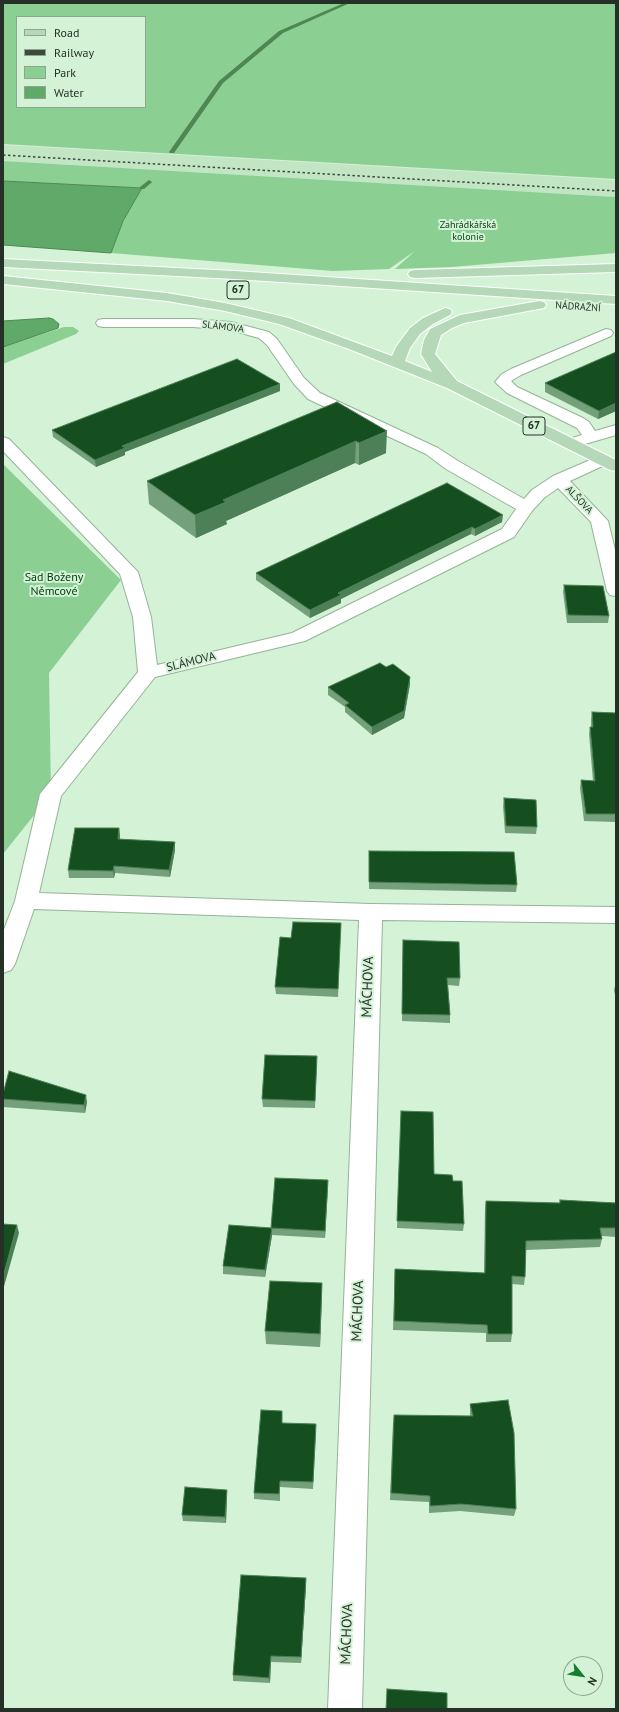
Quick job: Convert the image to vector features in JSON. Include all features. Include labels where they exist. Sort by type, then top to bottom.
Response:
[{"type":"main road","name":"67","points":[[3,263],[235,275],[616,300]]},
{"type":"main road","points":[[235,275],[406,274],[616,268]]},
{"type":"main road","points":[[3,279],[193,288]]},
{"type":"main road","points":[[3,279],[167,297],[225,307],[284,321],[396,363],[452,386]]},
{"type":"main road","points":[[396,363],[403,347],[415,331],[441,314],[473,301],[528,294]]},
{"type":"main road","name":"67","points":[[338,295],[539,304]]},
{"type":"main road","name":"67","points":[[539,304],[460,319],[436,332],[428,346],[428,354],[433,363],[452,386],[610,463]]},
{"type":"main road","name":"NÁDRAŽNÍ","points":[[539,304],[616,309]]},
{"type":"street","name":"SLÁMOVA","points":[[103,322],[193,323],[231,326],[264,335],[272,342],[299,382],[314,396],[432,451],[452,465],[526,507]]},
{"type":"street","points":[[591,436],[583,425],[512,390],[503,382],[507,377],[516,372],[606,333]]},
{"type":"street","points":[[572,444],[591,436],[616,430]]},
{"type":"street","points":[[3,442],[129,572],[142,617],[148,673],[51,794],[26,901],[3,964]]},
{"type":"street","name":"SLÁMOVA","points":[[148,673],[298,637],[508,533],[526,507],[538,494],[559,480],[610,463]]},
{"type":"street","name":"ALŠOVA","points":[[559,480],[599,521],[616,591]]},
{"type":"street","points":[[26,901],[371,912],[616,915]]},
{"type":"street","name":"MÁCHOVA","points":[[345,1709],[371,912]]},
{"type":"shaded area","points":[[3,145],[616,180],[616,197],[3,161]]},
{"type":"green space","points":[[3,3],[616,3],[616,179],[3,144]]},
{"type":"green space","name":"Zahrádkářská kolonie","points":[[3,161],[616,197],[616,253],[452,267],[395,269],[415,251],[389,269],[333,271],[111,253],[123,221],[142,188],[3,181]]},
{"type":"green space","points":[[64,327],[73,327],[79,331],[76,334],[3,364],[3,347]]},
{"type":"green space","name":"Sad Boženy Němcové","points":[[3,464],[121,580],[49,673],[51,794],[3,854]]},
{"type":"water","points":[[3,181],[142,188],[123,221],[111,253],[3,245]]},
{"type":"water","points":[[53,319],[59,324],[58,328],[3,347],[3,321]]},
{"type":"building","points":[[616,352],[616,403],[599,411],[545,383]]},
{"type":"building","points":[[237,359],[280,384],[122,446],[125,448],[95,460],[52,430]]},
{"type":"building","points":[[337,402],[387,431],[359,443],[356,441],[223,500],[226,502],[195,515],[147,481]]},
{"type":"building","points":[[447,483],[503,515],[475,529],[472,527],[338,593],[341,595],[310,610],[256,573]]},
{"type":"building","points":[[564,585],[603,586],[609,616],[568,615]]},
{"type":"building","points":[[380,663],[386,667],[393,664],[410,677],[404,711],[372,727],[345,705],[349,703],[328,687]]},
{"type":"building","points":[[592,712],[616,713],[616,814],[586,814],[581,780],[595,781],[590,727],[593,727]]},
{"type":"building","points":[[504,798],[536,800],[537,827],[506,826]]},
{"type":"building","points":[[75,828],[119,828],[118,839],[175,842],[169,870],[114,866],[113,871],[68,870]]},
{"type":"building","points":[[369,851],[514,852],[517,885],[369,882]]},
{"type":"building","points":[[293,922],[341,923],[338,989],[275,987],[280,937],[291,938]]},
{"type":"building","points":[[403,940],[459,942],[460,978],[447,978],[450,1015],[402,1014]]},
{"type":"building","points":[[265,1055],[317,1056],[315,1101],[262,1099]]},
{"type":"building","points":[[9,1071],[86,1095],[84,1105],[3,1099]]},
{"type":"building","points":[[401,1111],[433,1112],[434,1174],[452,1175],[453,1181],[462,1181],[464,1224],[397,1221]]},
{"type":"building","points":[[275,1178],[328,1180],[325,1231],[271,1228]]},
{"type":"building","points":[[560,1200],[616,1203],[616,1228],[600,1228],[602,1239],[526,1241],[525,1277],[512,1276],[512,1334],[488,1334],[487,1325],[394,1321],[395,1269],[485,1273],[486,1201],[560,1203]]},
{"type":"building","points":[[3,1224],[17,1225],[3,1277]]},
{"type":"building","points":[[229,1225],[272,1228],[265,1270],[223,1266]]},
{"type":"building","points":[[270,1281],[322,1283],[320,1334],[265,1331]]},
{"type":"building","points":[[508,1400],[514,1433],[516,1509],[461,1504],[430,1506],[430,1496],[391,1493],[394,1415],[473,1416],[470,1404]]},
{"type":"building","points":[[261,1410],[282,1411],[282,1423],[316,1424],[313,1482],[280,1481],[279,1494],[254,1493]]},
{"type":"building","points":[[185,1487],[227,1490],[225,1517],[182,1515]]},
{"type":"building","points":[[241,1575],[306,1578],[301,1657],[271,1656],[269,1678],[233,1675]]},
{"type":"building","points":[[387,1689],[447,1693],[447,1709],[386,1709]]},
{"type":"waterway","points":[[172,152],[221,82],[281,32],[348,3]]},
{"type":"waterway","points":[[142,188],[149,182]]},
{"type":"railway","points":[[3,155],[616,191]]}]
